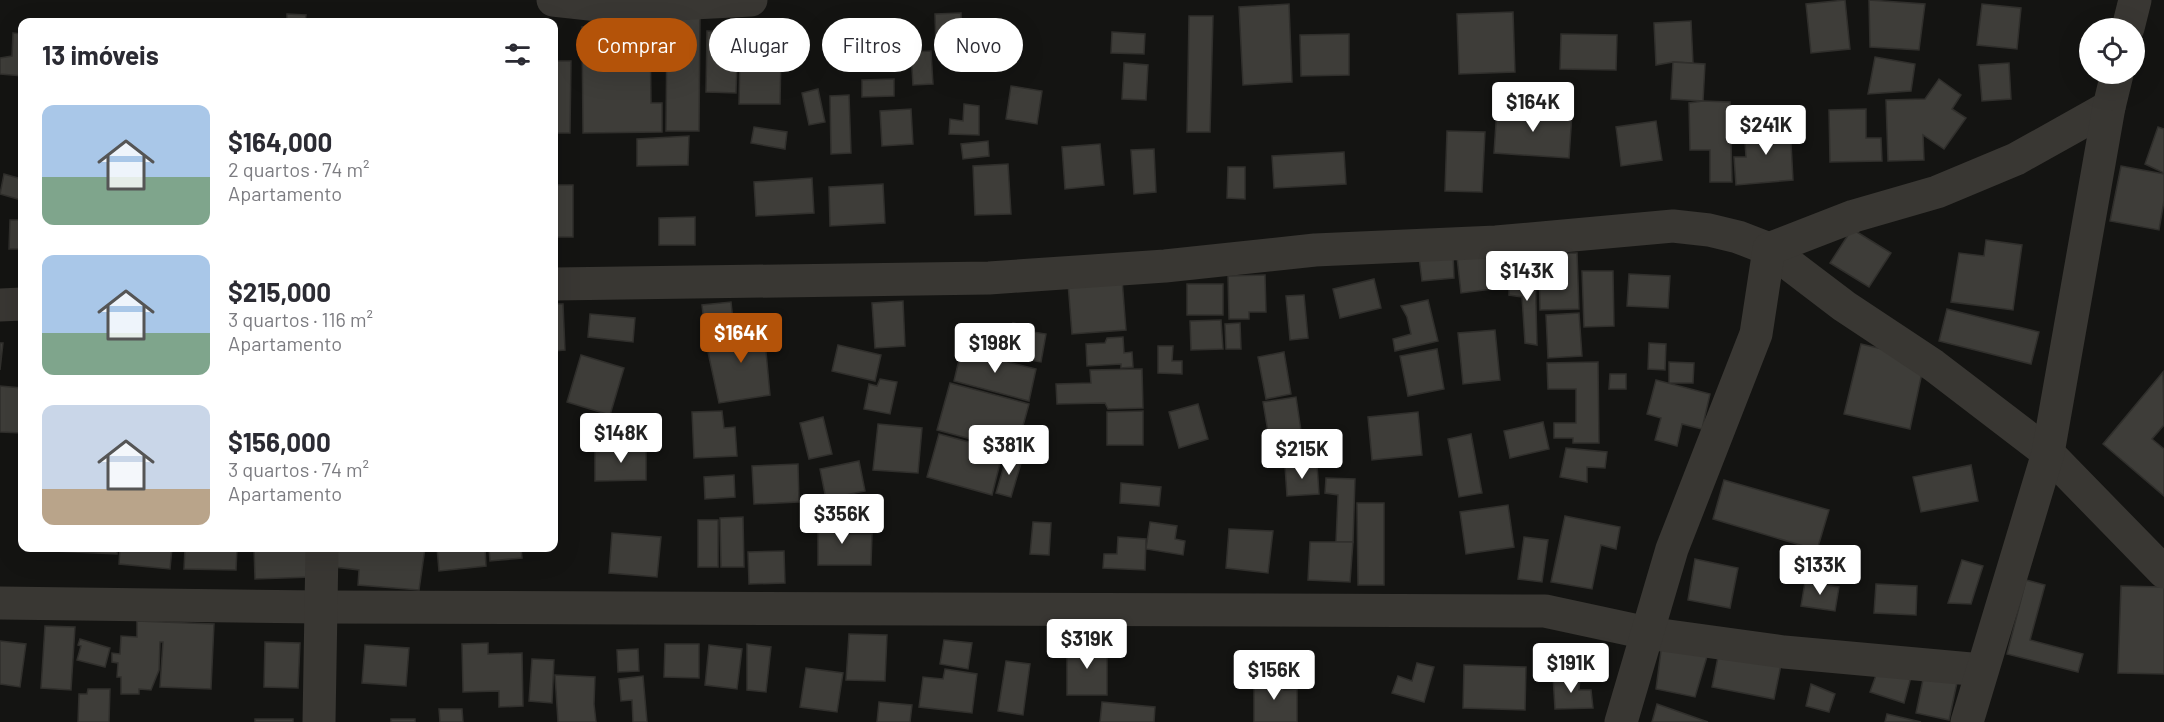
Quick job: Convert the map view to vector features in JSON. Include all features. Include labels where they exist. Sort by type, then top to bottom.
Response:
[{"type":"street","points":[[553,0],[617,7],[751,0]]},
{"type":"street","points":[[2130,18],[2135,0]]},
{"type":"street","points":[[1967,722],[2048,453],[2115,84]]},
{"type":"street","points":[[1769,249],[1854,216],[1947,188],[2016,159],[2109,107]]},
{"type":"street","points":[[558,284],[989,278],[1165,267],[1315,250],[1496,242],[1673,226],[1709,230],[1738,237],[1769,249],[1844,306],[1933,365],[2048,453],[2164,572]]},
{"type":"street","points":[[1621,722],[1672,549],[1755,334],[1769,249]]},
{"type":"street","points":[[0,305],[18,304]]},
{"type":"street","points":[[319,722],[322,552]]},
{"type":"street","points":[[0,603],[320,607],[1545,611],[1647,633],[1784,652],[1982,670]]},
{"type":"building","points":[[1845,0],[1850,49],[1811,53],[1806,4]]},
{"type":"building","points":[[1869,0],[1925,4],[1919,50],[1870,47]]},
{"type":"building","points":[[1289,4],[1292,82],[1243,85],[1239,7]]},
{"type":"building","points":[[1982,4],[2021,8],[2017,49],[1977,45]]},
{"type":"building","points":[[1513,12],[1515,72],[1459,74],[1457,14]]},
{"type":"building","points":[[961,13],[961,18],[935,18],[935,14]]},
{"type":"building","points":[[287,14],[306,15],[306,18],[287,18]]},
{"type":"building","points":[[1189,16],[1213,16],[1210,132],[1187,132]]},
{"type":"building","points":[[697,18],[700,18],[699,131],[666,131],[667,72],[697,72]]},
{"type":"building","points":[[1691,21],[1693,63],[1673,62],[1656,65],[1654,23]]},
{"type":"building","points":[[707,31],[709,31],[709,72],[737,72],[736,93],[706,92]]},
{"type":"building","points":[[1112,32],[1145,34],[1144,54],[1111,53]]},
{"type":"building","points":[[13,33],[18,34],[18,76],[0,74],[0,58],[12,56]]},
{"type":"building","points":[[1349,34],[1349,75],[1301,76],[1300,35]]},
{"type":"building","points":[[1561,34],[1617,35],[1616,70],[1560,69]]},
{"type":"building","points":[[922,51],[931,51],[933,84],[913,85],[912,72],[922,72]]},
{"type":"building","points":[[1875,57],[1915,64],[1911,91],[1868,94]]},
{"type":"building","points":[[558,61],[571,61],[570,133],[558,133]]},
{"type":"building","points":[[1673,62],[1705,64],[1703,101],[1671,99]]},
{"type":"building","points":[[1124,63],[1148,65],[1146,100],[1122,99]]},
{"type":"building","points":[[2009,63],[2011,99],[1982,101],[1979,65]]},
{"type":"building","points":[[582,72],[651,72],[651,103],[662,103],[662,132],[583,133]]},
{"type":"building","points":[[740,72],[781,72],[780,104],[739,104]]},
{"type":"building","points":[[894,79],[894,96],[862,97],[862,80]]},
{"type":"building","points":[[1939,79],[1961,95],[1952,109],[1966,118],[1944,149],[1923,135],[1924,160],[1888,161],[1886,100],[1925,99]]},
{"type":"building","points":[[1011,86],[1042,91],[1037,124],[1006,119]]},
{"type":"building","points":[[818,89],[825,122],[809,125],[802,93]]},
{"type":"building","points":[[849,95],[851,153],[831,154],[830,96]]},
{"type":"building","points":[[1730,102],[1732,182],[1710,182],[1710,150],[1690,150],[1689,103]]},
{"type":"building","points":[[964,104],[979,106],[979,135],[949,134],[950,119],[963,121]]},
{"type":"building","points":[[1497,108],[1572,113],[1569,158],[1494,153]]},
{"type":"building","points":[[911,109],[913,144],[882,146],[880,111]]},
{"type":"building","points":[[1866,109],[1866,138],[1881,138],[1882,161],[1830,162],[1829,110]]},
{"type":"building","points":[[1656,121],[1662,160],[1621,166],[1616,127]]},
{"type":"building","points":[[1790,124],[1793,180],[1736,185],[1734,157],[1746,157],[1744,127]]},
{"type":"building","points":[[754,127],[787,132],[785,149],[751,143]]},
{"type":"building","points":[[2158,127],[2164,129],[2164,173],[2145,164]]},
{"type":"building","points":[[1447,131],[1485,132],[1482,192],[1445,191]]},
{"type":"building","points":[[689,136],[688,165],[637,166],[637,139]]},
{"type":"building","points":[[988,141],[989,156],[963,159],[961,144]]},
{"type":"building","points":[[1100,144],[1104,185],[1065,189],[1062,147]]},
{"type":"building","points":[[1154,149],[1156,192],[1134,194],[1131,150]]},
{"type":"building","points":[[1344,152],[1346,184],[1274,188],[1272,156]]},
{"type":"building","points":[[1008,164],[1011,214],[975,215],[973,166]]},
{"type":"building","points":[[2121,166],[2164,174],[2164,201],[2159,230],[2110,221]]},
{"type":"building","points":[[1228,167],[1245,167],[1245,199],[1227,198]]},
{"type":"building","points":[[4,174],[18,178],[18,199],[0,194]]},
{"type":"building","points":[[812,178],[814,213],[756,216],[754,182]]},
{"type":"building","points":[[883,184],[885,223],[830,226],[829,187]]},
{"type":"building","points":[[558,185],[573,185],[573,237],[558,237]]},
{"type":"building","points":[[695,217],[695,245],[659,245],[659,218]]},
{"type":"building","points":[[10,220],[18,220],[18,249],[9,249]]},
{"type":"building","points":[[1852,229],[1891,253],[1869,287],[1830,263]]},
{"type":"building","points":[[1986,240],[2022,245],[2013,310],[1951,302],[1959,253],[1984,256]]},
{"type":"building","points":[[1496,242],[1500,288],[1461,293],[1457,257]]},
{"type":"building","points":[[1577,253],[1579,309],[1540,310],[1539,254]]},
{"type":"building","points":[[1453,254],[1454,278],[1422,281],[1419,257]]},
{"type":"building","points":[[1535,267],[1537,345],[1525,343],[1522,297],[1509,295],[1509,277],[1522,279],[1522,268]]},
{"type":"building","points":[[1582,271],[1613,271],[1614,326],[1584,327]]},
{"type":"building","points":[[1629,274],[1670,276],[1668,308],[1627,306]]},
{"type":"building","points":[[1265,275],[1266,312],[1249,312],[1249,319],[1229,319],[1228,276]]},
{"type":"building","points":[[1122,279],[1126,330],[1072,334],[1068,283]]},
{"type":"building","points":[[1374,279],[1381,308],[1340,318],[1333,289]]},
{"type":"building","points":[[1187,284],[1223,284],[1223,315],[1187,315]]},
{"type":"building","points":[[1304,295],[1308,338],[1290,340],[1286,296]]},
{"type":"building","points":[[1428,300],[1438,341],[1395,351],[1393,339],[1411,334],[1407,317],[1401,306]]},
{"type":"building","points":[[903,301],[905,346],[875,348],[872,303]]},
{"type":"building","points":[[731,302],[734,330],[705,333],[702,305]]},
{"type":"building","points":[[558,304],[563,304],[565,350],[558,351]]},
{"type":"building","points":[[1947,309],[2039,332],[2031,364],[1939,341]]},
{"type":"building","points":[[1579,313],[1582,356],[1548,358],[1546,315]]},
{"type":"building","points":[[590,314],[635,318],[633,342],[588,337]]},
{"type":"building","points":[[763,319],[770,395],[719,403],[706,343],[741,338],[739,324]]},
{"type":"building","points":[[1221,320],[1223,349],[1191,350],[1190,321]]},
{"type":"building","points":[[1013,323],[1028,326],[1027,331],[1046,334],[1041,362],[1006,356]]},
{"type":"building","points":[[1240,323],[1241,349],[1226,349],[1225,324]]},
{"type":"building","points":[[1495,330],[1500,380],[1463,384],[1458,333]]},
{"type":"building","points":[[1123,337],[1124,353],[1132,352],[1133,367],[1121,368],[1121,364],[1087,366],[1086,344],[1105,343],[1107,338]]},
{"type":"building","points":[[0,343],[3,343],[0,370]]},
{"type":"building","points":[[1649,343],[1666,344],[1665,370],[1648,369]]},
{"type":"building","points":[[1861,344],[1925,359],[1910,429],[1844,414]]},
{"type":"building","points":[[838,345],[881,355],[875,381],[832,371]]},
{"type":"building","points":[[1158,346],[1173,346],[1172,361],[1182,361],[1182,374],[1158,373]]},
{"type":"building","points":[[962,347],[1006,358],[1008,362],[1036,369],[1029,401],[954,381]]},
{"type":"building","points":[[1437,349],[1444,389],[1408,396],[1400,356]]},
{"type":"building","points":[[1284,352],[1291,394],[1266,399],[1258,357]]},
{"type":"building","points":[[581,355],[624,368],[610,415],[567,402]]},
{"type":"building","points":[[1598,362],[1599,443],[1573,443],[1573,438],[1554,438],[1554,423],[1576,423],[1576,389],[1548,389],[1547,363]]},
{"type":"building","points":[[1669,362],[1694,363],[1693,383],[1669,383]]},
{"type":"building","points":[[1142,369],[1143,408],[1108,409],[1105,403],[1057,404],[1056,384],[1091,383],[1090,370]]},
{"type":"building","points":[[2163,372],[2164,425],[2152,439],[2164,449],[2164,496],[2103,444]]},
{"type":"building","points":[[1610,374],[1626,374],[1626,389],[1609,389]]},
{"type":"building","points":[[880,379],[897,382],[890,414],[864,409],[869,384],[877,386]]},
{"type":"building","points":[[1656,380],[1710,394],[1702,429],[1682,424],[1677,446],[1655,440],[1661,418],[1647,414]]},
{"type":"building","points":[[950,383],[1029,404],[1016,451],[937,430]]},
{"type":"building","points":[[0,386],[18,388],[18,433],[0,432]]},
{"type":"building","points":[[1296,397],[1304,451],[1272,456],[1263,402]]},
{"type":"building","points":[[1198,404],[1208,439],[1179,448],[1169,412]]},
{"type":"building","points":[[722,411],[724,428],[735,427],[737,456],[694,458],[692,412]]},
{"type":"building","points":[[1143,411],[1143,445],[1107,445],[1107,412]]},
{"type":"building","points":[[1418,412],[1422,455],[1372,460],[1368,417]]},
{"type":"building","points":[[823,417],[832,454],[809,459],[800,423]]},
{"type":"building","points":[[1543,422],[1549,449],[1510,458],[1504,431]]},
{"type":"building","points":[[878,424],[922,428],[918,473],[873,470]]},
{"type":"building","points":[[939,434],[1003,451],[992,495],[927,477]]},
{"type":"building","points":[[1471,434],[1482,493],[1459,497],[1448,439]]},
{"type":"building","points":[[646,446],[646,480],[595,481],[595,447]]},
{"type":"building","points":[[1566,448],[1607,452],[1605,468],[1587,467],[1587,482],[1560,477]]},
{"type":"building","points":[[1007,456],[1022,460],[1011,497],[996,493]]},
{"type":"building","points":[[859,461],[865,491],[826,499],[820,469]]},
{"type":"building","points":[[798,464],[799,502],[754,504],[752,466]]},
{"type":"building","points":[[1317,464],[1319,494],[1287,496],[1285,466]]},
{"type":"building","points":[[1971,465],[1978,501],[1921,512],[1913,477]]},
{"type":"building","points":[[734,475],[735,497],[705,499],[704,477]]},
{"type":"building","points":[[1326,478],[1355,479],[1353,542],[1336,542],[1338,495],[1325,493]]},
{"type":"building","points":[[1724,480],[1829,510],[1817,550],[1713,519]]},
{"type":"building","points":[[1121,483],[1161,487],[1159,506],[1120,503]]},
{"type":"building","points":[[1357,503],[1384,503],[1384,585],[1358,585]]},
{"type":"building","points":[[1508,505],[1514,547],[1466,554],[1460,512]]},
{"type":"building","points":[[818,516],[839,517],[839,534],[872,534],[871,565],[818,565]]},
{"type":"building","points":[[1565,516],[1620,527],[1616,549],[1601,545],[1592,589],[1551,582]]},
{"type":"building","points":[[743,517],[744,567],[721,567],[720,518]]},
{"type":"building","points":[[698,520],[718,520],[718,567],[698,567]]},
{"type":"building","points":[[1033,522],[1051,523],[1049,555],[1030,554]]},
{"type":"building","points":[[1150,522],[1177,526],[1175,539],[1185,541],[1183,555],[1146,549]]},
{"type":"building","points":[[1229,529],[1273,531],[1268,573],[1226,568]]},
{"type":"building","points":[[612,533],[661,537],[657,577],[609,573]]},
{"type":"building","points":[[1118,537],[1146,539],[1145,570],[1103,568],[1104,554],[1117,554]]},
{"type":"building","points":[[1524,537],[1548,540],[1542,582],[1518,579]]},
{"type":"building","points":[[1310,542],[1353,542],[1350,582],[1308,580]]},
{"type":"building","points":[[784,551],[785,583],[749,584],[748,552]]},
{"type":"building","points":[[75,552],[117,552],[117,554]]},
{"type":"building","points":[[120,552],[172,552],[170,569],[119,564]]},
{"type":"building","points":[[185,552],[237,552],[236,570],[184,569]]},
{"type":"building","points":[[254,552],[311,552],[312,577],[255,579]]},
{"type":"building","points":[[329,552],[424,552],[419,590],[358,585],[359,570],[334,567]]},
{"type":"building","points":[[437,552],[485,552],[486,566],[439,571]]},
{"type":"building","points":[[489,552],[521,552],[522,558],[490,561]]},
{"type":"building","points":[[1695,559],[1738,568],[1730,608],[1688,600]]},
{"type":"building","points":[[1962,560],[1983,566],[1971,604],[1948,603]]},
{"type":"building","points":[[2026,580],[2045,585],[2030,640],[2083,654],[2078,672],[2007,654]]},
{"type":"building","points":[[1805,582],[1839,587],[1835,611],[1801,606]]},
{"type":"building","points":[[1876,584],[1917,586],[1916,615],[1874,613]]},
{"type":"building","points":[[2121,586],[2164,587],[2164,674],[2118,673]]},
{"type":"building","points":[[137,621],[214,624],[211,689],[160,687],[163,642],[160,642],[159,670],[151,690],[139,689],[139,694],[121,694],[121,677],[117,677],[118,663],[112,662],[112,653],[120,654],[121,636],[137,637]]},
{"type":"building","points":[[45,626],[75,627],[71,690],[41,688]]},
{"type":"building","points":[[849,634],[887,635],[885,681],[846,680]]},
{"type":"building","points":[[80,639],[110,648],[105,667],[77,660],[81,646],[78,645]]},
{"type":"building","points":[[944,640],[972,643],[968,669],[940,664]]},
{"type":"building","points":[[0,641],[26,644],[20,687],[0,684]]},
{"type":"building","points":[[265,642],[300,643],[298,688],[264,687]]},
{"type":"building","points":[[488,643],[488,654],[522,653],[523,706],[499,707],[499,691],[463,692],[462,644]]},
{"type":"building","points":[[1662,643],[1708,653],[1695,697],[1656,689]]},
{"type":"building","points":[[665,644],[699,644],[699,678],[664,677]]},
{"type":"building","points":[[747,644],[771,647],[766,692],[747,690]]},
{"type":"building","points":[[1067,644],[1107,644],[1107,695],[1067,695]]},
{"type":"building","points":[[365,645],[409,648],[406,686],[362,683]]},
{"type":"building","points":[[709,645],[742,649],[737,689],[705,685]]},
{"type":"building","points":[[638,649],[639,671],[618,672],[617,650]]},
{"type":"building","points":[[1719,652],[1781,665],[1774,699],[1712,687]]},
{"type":"building","points":[[532,659],[554,660],[552,703],[529,701]]},
{"type":"building","points":[[1006,661],[1030,664],[1023,715],[998,711]]},
{"type":"building","points":[[1417,663],[1434,667],[1424,702],[1392,693],[1398,676],[1412,681]]},
{"type":"building","points":[[1464,665],[1526,667],[1525,710],[1463,708]]},
{"type":"building","points":[[1879,667],[1911,677],[1904,703],[1870,692]]},
{"type":"building","points":[[806,668],[843,673],[837,712],[800,707]]},
{"type":"building","points":[[945,669],[977,674],[972,713],[919,707],[923,677],[943,679]]},
{"type":"building","points":[[1925,670],[1958,678],[1949,720],[1916,713]]},
{"type":"building","points":[[555,675],[595,677],[596,722],[558,722]]},
{"type":"building","points":[[643,676],[647,722],[633,722],[632,700],[621,701],[619,679]]},
{"type":"building","points":[[1254,676],[1284,676],[1284,690],[1297,689],[1297,722],[1254,722]]},
{"type":"building","points":[[1553,676],[1580,678],[1579,690],[1591,690],[1593,708],[1555,709]]},
{"type":"building","points":[[1811,684],[1835,694],[1829,712],[1806,706]]},
{"type":"building","points":[[88,689],[110,689],[109,722],[78,722],[79,694],[87,694]]},
{"type":"building","points":[[879,702],[912,705],[910,722],[877,722]]},
{"type":"building","points":[[1102,702],[1155,707],[1154,722],[1100,722]]},
{"type":"building","points":[[1657,704],[1708,722],[1652,722]]},
{"type":"building","points":[[439,709],[462,709],[463,722],[440,722]]},
{"type":"building","points":[[1887,714],[1921,722],[1885,722]]},
{"type":"building","points":[[255,719],[293,719],[293,722],[255,722]]},
{"type":"building","points":[[391,719],[415,719],[415,722],[391,722]]}]
